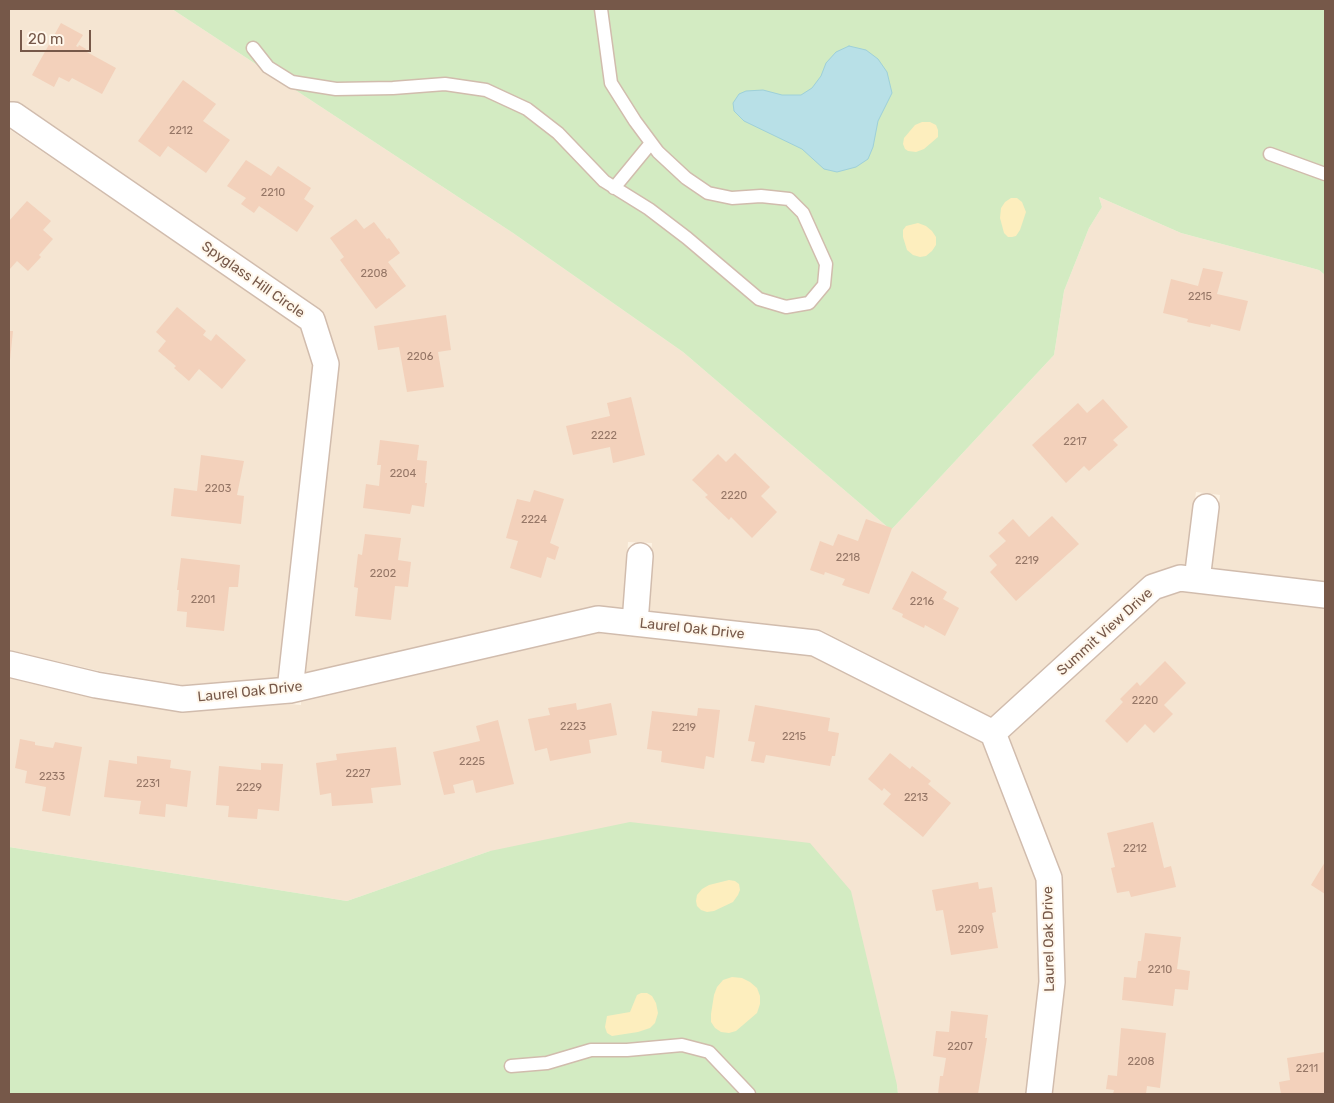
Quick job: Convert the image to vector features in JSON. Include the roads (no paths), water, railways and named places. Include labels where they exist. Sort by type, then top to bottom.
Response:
[{"type":"street","name":"Spyglass Hill Circle","points":[[9,115],[14,115],[312,320],[326,364],[290,690]]},
{"type":"street","points":[[1197,580],[1206,507]]},
{"type":"street","points":[[635,623],[640,556]]},
{"type":"street","name":"Summit View Drive","points":[[993,733],[1153,587],[1180,578],[1325,595]]},
{"type":"street","name":"Laurel Oak Drive","points":[[9,664],[96,685],[182,698],[290,690],[598,619],[815,642],[993,733],[1048,878],[1052,982],[1039,1094]]},
{"type":"lane","points":[[252,48],[268,67],[292,82],[336,89],[393,88],[445,84],[486,90],[527,109],[558,132],[604,181],[672,226],[759,299],[786,307],[809,303],[824,285],[826,264],[803,213],[789,199],[761,196],[732,198],[708,193],[686,178],[658,152],[635,121],[611,83],[601,9]]},
{"type":"lane","points":[[614,188],[651,143]]},
{"type":"lane","points":[[1270,154],[1325,174]]},
{"type":"lane","points":[[511,1066],[547,1063],[590,1050],[627,1050],[682,1045],[709,1052],[749,1094]]},
{"type":"water","points":[[849,46],[866,50],[878,59],[887,72],[892,93],[878,121],[873,147],[868,159],[856,167],[837,172],[824,169],[802,149],[744,121],[734,111],[733,103],[739,94],[746,91],[763,90],[782,95],[801,95],[812,88],[821,76],[826,63],[836,52]]}]
